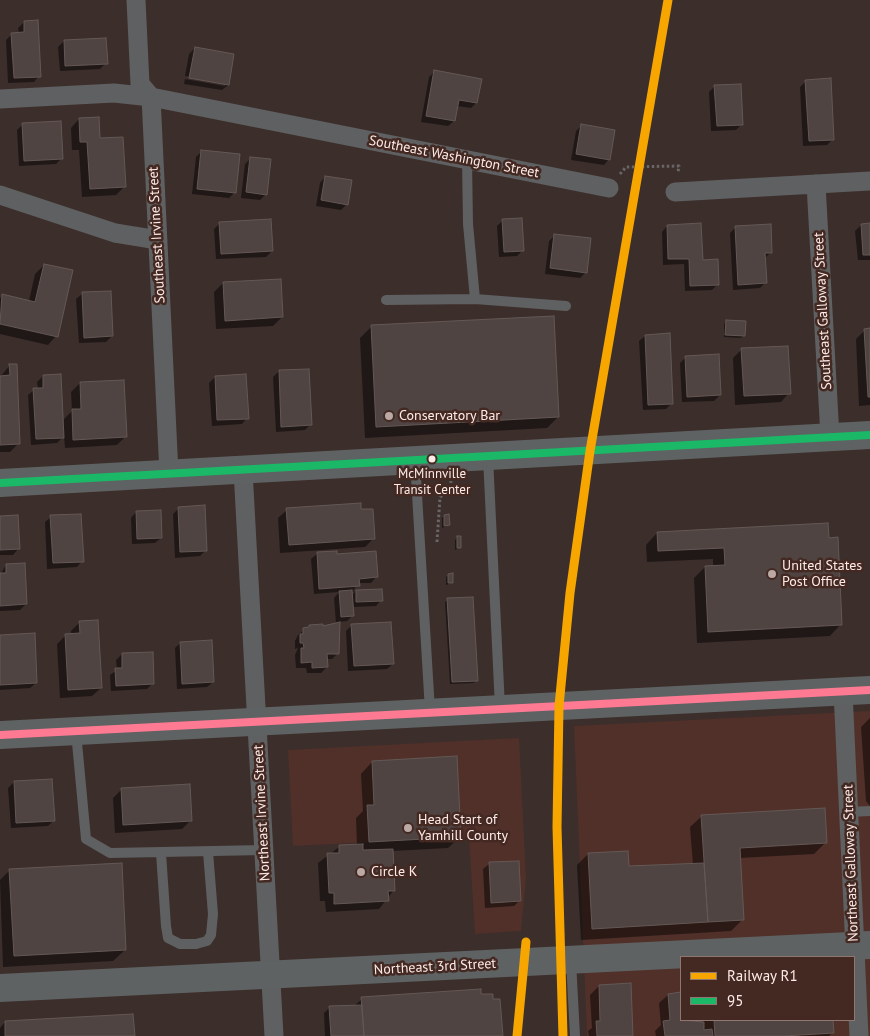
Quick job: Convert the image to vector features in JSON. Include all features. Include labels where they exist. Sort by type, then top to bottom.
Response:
[{"type":"street","name":"Southeast Irvine Street","points":[[136,0],[140,84],[151,97],[169,474]]},
{"type":"street","name":"Southeast Washington Street","points":[[0,99],[114,93],[151,97],[609,188]]},
{"type":"street","points":[[675,192],[870,181]]},
{"type":"street","name":"Southeast Galloway Street","points":[[816,184],[830,438]]},
{"type":"street","points":[[0,195],[115,232],[158,240]]},
{"type":"street","points":[[0,483],[870,435]]},
{"type":"street","name":"Northeast Irvine Street","points":[[243,470],[274,1036]]},
{"type":"street","points":[[0,736],[870,690]]},
{"type":"street","name":"Northeast Galloway Street","points":[[843,691],[848,812],[862,946],[859,1036]]},
{"type":"street","name":"Northeast 3rd Street","points":[[0,988],[862,946]]},
{"type":"lane","points":[[466,159],[468,224],[475,299]]},
{"type":"lane","points":[[386,300],[475,299],[566,306]]},
{"type":"lane","points":[[488,456],[500,709]]},
{"type":"lane","points":[[414,460],[430,713]]},
{"type":"lane","points":[[76,732],[86,839],[110,853],[264,850]]},
{"type":"lane","points":[[848,812],[870,811]]},
{"type":"lane","points":[[161,853],[168,938],[180,944],[196,944],[207,941],[211,935],[213,914],[208,852]]},
{"type":"lane","points":[[571,960],[575,1036]]},
{"type":"path","points":[[609,188],[626,167],[679,166],[675,192]]},
{"type":"path","points":[[438,549],[440,497],[450,491],[453,458]]},
{"type":"shaded area","points":[[870,711],[870,1036],[587,1036],[574,726]]},
{"type":"shaded area","name":"Head Start of Yamhill County","points":[[519,738],[526,878],[521,931],[475,934],[469,837],[293,846],[288,750]]},
{"type":"building","points":[[38,20],[41,77],[14,78],[11,33],[24,32],[24,21]]},
{"type":"building","points":[[106,38],[108,64],[65,66],[64,40]]},
{"type":"building","points":[[195,47],[234,54],[229,85],[189,78]]},
{"type":"building","points":[[434,70],[482,79],[477,103],[459,100],[455,121],[426,116]]},
{"type":"building","points":[[831,78],[834,140],[809,141],[805,80]]},
{"type":"building","points":[[741,84],[743,125],[717,126],[714,85]]},
{"type":"building","points":[[99,117],[100,138],[123,137],[126,187],[90,189],[87,142],[80,142],[79,118]]},
{"type":"building","points":[[61,121],[63,159],[24,161],[22,123]]},
{"type":"building","points":[[581,124],[615,130],[610,160],[576,154]]},
{"type":"building","points":[[201,150],[240,154],[236,193],[197,189]]},
{"type":"building","points":[[250,157],[271,159],[267,195],[246,192]]},
{"type":"building","points":[[325,176],[352,180],[348,205],[321,200]]},
{"type":"building","points":[[522,218],[524,251],[504,252],[502,219]]},
{"type":"building","points":[[271,219],[273,251],[221,254],[219,222]]},
{"type":"building","points":[[701,223],[703,260],[718,259],[719,285],[690,286],[689,259],[668,259],[667,225]]},
{"type":"building","points":[[870,223],[870,255],[863,255],[861,224]]},
{"type":"building","points":[[771,224],[772,253],[765,253],[767,283],[738,285],[735,226]]},
{"type":"building","points":[[554,234],[591,238],[587,273],[550,268]]},
{"type":"building","points":[[44,264],[73,270],[58,337],[0,324],[2,294],[35,302]]},
{"type":"building","points":[[281,279],[283,317],[225,321],[223,282]]},
{"type":"building","points":[[111,291],[113,336],[84,338],[82,292]]},
{"type":"building","points":[[554,316],[559,417],[376,427],[371,325]]},
{"type":"building","points":[[726,320],[746,321],[745,336],[725,335]]},
{"type":"building","points":[[870,328],[870,397],[868,397],[864,329]]},
{"type":"building","points":[[670,333],[673,404],[648,405],[645,335]]},
{"type":"building","points":[[788,346],[791,394],[744,396],[741,348]]},
{"type":"building","points":[[719,354],[721,395],[687,397],[685,356]]},
{"type":"building","points":[[9,364],[17,364],[20,444],[0,445],[0,376],[10,375]]},
{"type":"building","points":[[309,369],[312,425],[281,427],[279,370]]},
{"type":"building","points":[[61,374],[64,438],[36,439],[33,388],[43,388],[43,375]]},
{"type":"building","points":[[246,374],[249,419],[217,420],[215,376]]},
{"type":"building","points":[[124,380],[127,437],[73,440],[72,409],[81,409],[80,382]]},
{"type":"building","points":[[361,503],[361,509],[373,509],[375,539],[289,545],[286,508]]},
{"type":"building","points":[[205,505],[207,551],[180,552],[178,507]]},
{"type":"building","points":[[161,510],[162,538],[137,539],[136,511]]},
{"type":"building","points":[[81,514],[84,562],[53,563],[50,515]]},
{"type":"building","points":[[449,514],[450,525],[444,526],[444,515]]},
{"type":"building","points":[[18,515],[20,549],[0,550],[0,516]]},
{"type":"building","name":"United States Post Office","points":[[828,523],[829,538],[838,537],[842,625],[708,632],[705,566],[725,565],[724,548],[658,551],[657,532]]},
{"type":"building","points":[[457,536],[461,536],[461,548],[457,548]]},
{"type":"building","points":[[337,551],[337,554],[376,551],[378,577],[359,579],[360,586],[319,589],[317,552]]},
{"type":"building","points":[[25,563],[27,604],[0,606],[0,573],[6,573],[6,564]]},
{"type":"building","points":[[453,573],[453,583],[448,583],[448,574]]},
{"type":"building","points":[[382,589],[383,601],[356,602],[356,590]]},
{"type":"building","points":[[352,590],[354,616],[341,617],[339,591]]},
{"type":"building","points":[[473,597],[478,681],[452,682],[447,598]]},
{"type":"building","points":[[98,620],[102,688],[68,690],[65,634],[80,633],[79,621]]},
{"type":"building","points":[[340,622],[339,654],[327,654],[328,667],[312,668],[312,662],[301,663],[301,648],[304,648],[303,643],[300,643],[300,634],[303,634],[303,628],[309,627],[309,625],[323,624],[323,626]]},
{"type":"building","points":[[391,622],[394,664],[354,666],[351,624]]},
{"type":"building","points":[[35,633],[37,683],[0,685],[0,635]]},
{"type":"building","points":[[212,640],[214,682],[182,684],[180,642]]},
{"type":"building","points":[[153,652],[154,684],[116,686],[115,668],[122,668],[122,653]]},
{"type":"building","name":"Head Start of Yamhill County","points":[[457,756],[461,837],[369,842],[367,805],[374,805],[372,761]]},
{"type":"building","points":[[52,779],[55,821],[16,823],[14,781]]},
{"type":"building","points":[[190,784],[192,821],[123,825],[121,788]]},
{"type":"building","points":[[825,808],[827,843],[740,848],[744,920],[708,922],[701,815]]},
{"type":"building","name":"Circle K","points":[[363,844],[363,850],[393,849],[395,891],[388,891],[389,901],[334,904],[334,893],[329,893],[327,853],[339,853],[339,845]]},
{"type":"building","points":[[628,851],[629,866],[704,863],[708,922],[592,929],[588,853]]},
{"type":"building","points":[[519,861],[521,901],[491,903],[489,862]]},
{"type":"building","points":[[122,863],[126,950],[14,956],[9,869]]},
{"type":"building","points":[[631,983],[633,1036],[597,1036],[596,1021],[600,1021],[599,985]]},
{"type":"building","points":[[481,989],[481,994],[493,994],[493,999],[500,999],[503,1036],[364,1036],[361,997]]},
{"type":"building","points":[[680,992],[680,1021],[704,1022],[704,1030],[712,1029],[713,1036],[665,1036],[663,1021],[670,1020],[668,994]]},
{"type":"building","points":[[362,1005],[364,1036],[331,1036],[329,1006]]},
{"type":"building","points":[[133,1014],[135,1036],[5,1036],[5,1021]]},
{"type":"building","points":[[714,1021],[833,1021],[834,1033],[784,1036],[715,1036]]},
{"type":"rail line","name":"R1","points":[[563,1036],[557,827],[559,706],[570,593],[590,451],[668,0]]},
{"type":"rail line","name":"R1","points":[[517,1036],[526,942]]},
{"type":"transit line","name":"95","points":[[0,483],[870,435]]},
{"type":"transit line","points":[[0,735],[870,690]]},
{"type":"place","name":"Conservatory Bar","points":[[389,416]]},
{"type":"place","name":"McMinnville Transit Center","points":[[432,459]]},
{"type":"place","name":"United States Post Office","points":[[772,574]]},
{"type":"place","name":"Head Start of Yamhill County","points":[[408,828]]},
{"type":"place","name":"Circle K","points":[[361,872]]}]
